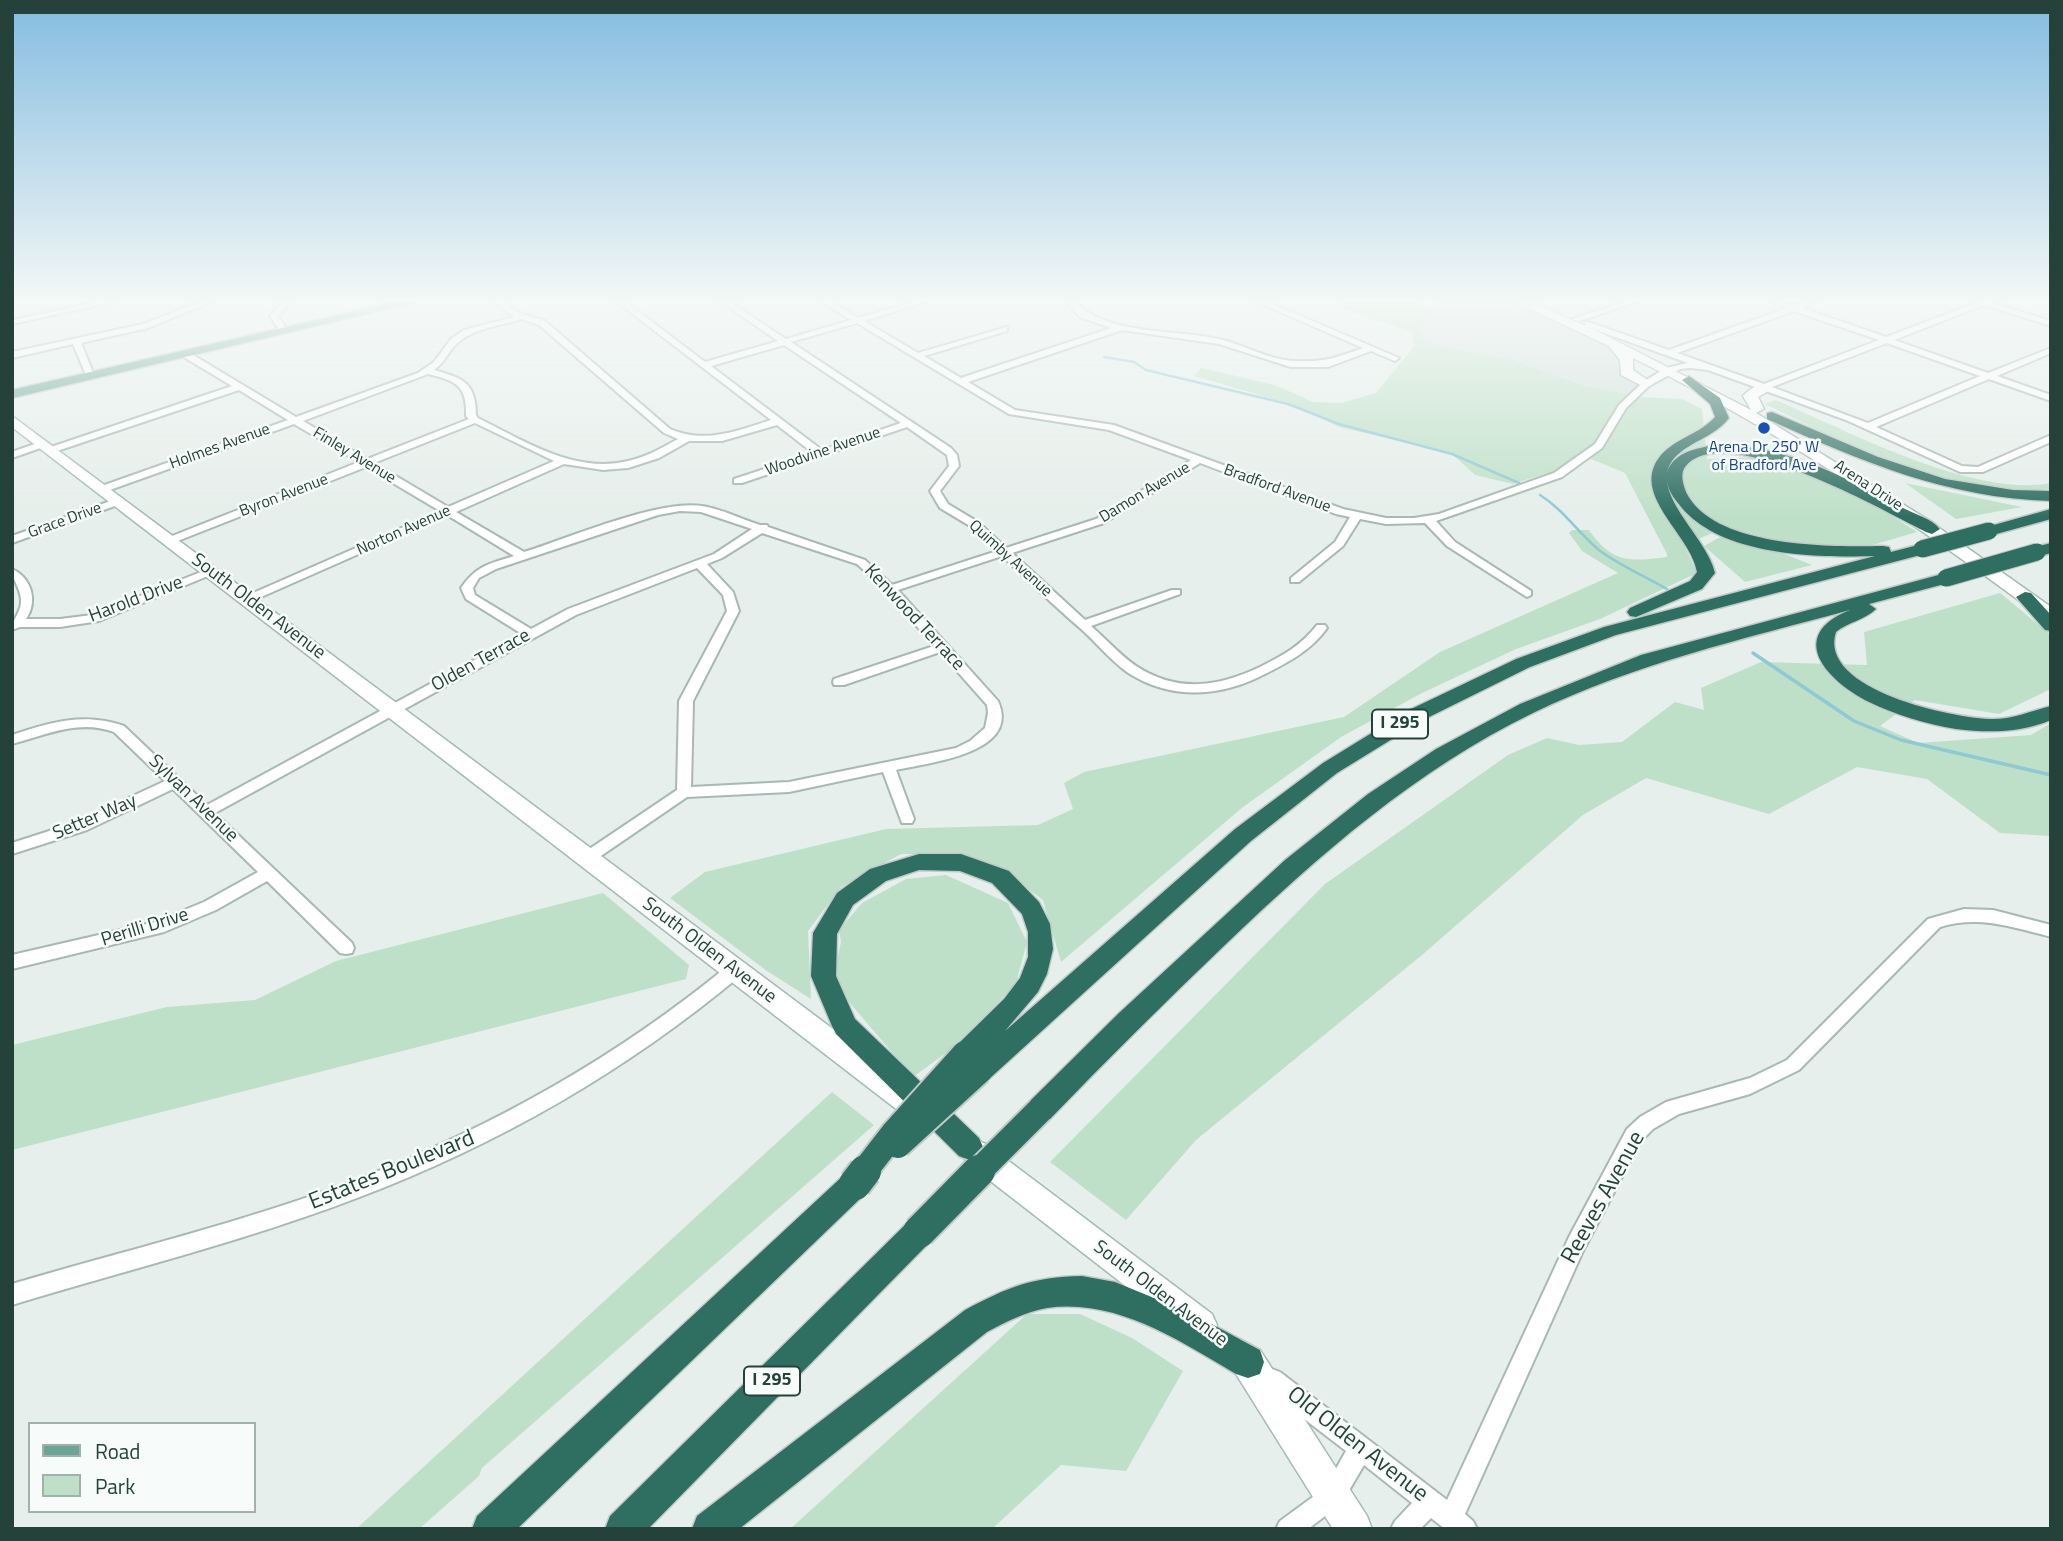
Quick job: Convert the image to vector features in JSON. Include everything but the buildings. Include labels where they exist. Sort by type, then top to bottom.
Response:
[{"type":"highway","points":[[1522,663],[1696,585],[1703,579],[1706,565],[1704,558],[1664,498],[1659,481],[1662,464],[1722,418],[1721,408],[1681,374]]},
{"type":"highway","points":[[1772,416],[1880,464],[1928,481],[1984,492],[2051,496]]},
{"type":"highway","points":[[1919,550],[1806,551],[1746,539],[1708,523],[1685,505],[1676,488],[1677,470],[1686,458],[1700,453],[1721,450],[1760,454],[1833,480],[1932,529]]},
{"type":"highway","name":"I 295","points":[[490,1529],[855,1184],[972,1063],[1243,835],[1295,793],[1364,746],[1416,715],[1522,663],[1610,631],[2051,514]]},
{"type":"highway","name":"I 295","points":[[623,1529],[1124,1025],[1293,866],[1365,807],[1443,754],[1527,708],[1648,659],[2046,551]]},
{"type":"highway","points":[[1920,585],[1834,624],[1828,630],[1824,646],[1828,656],[1843,674],[1886,702],[1948,721],[2010,725],[2028,722],[2051,712]]},
{"type":"highway","points":[[2025,597],[2051,626]]},
{"type":"highway","points":[[969,1147],[845,1026],[824,988],[821,951],[832,913],[844,899],[875,876],[912,863],[967,864],[986,870],[1014,887],[1035,914],[1042,944],[1034,975],[972,1063]]},
{"type":"highway","points":[[710,1529],[976,1321],[995,1308],[1025,1295],[1052,1290],[1079,1291],[1155,1310],[1248,1362]]},
{"type":"main road","points":[[12,394],[95,374]]},
{"type":"main road","points":[[1627,374],[1646,384]]},
{"type":"main road","name":"Arena Drive","points":[[1682,374],[1815,451],[1932,529],[2051,616]]},
{"type":"main road","name":"Arena Drive","points":[[1683,374],[1772,416],[1818,442],[1973,542],[2051,601]]},
{"type":"main road","points":[[1756,409],[1750,396],[1765,387]]},
{"type":"main road","name":"South Olden Avenue","points":[[12,420],[1248,1362],[1354,1529]]},
{"type":"street","name":"Finley Avenue","points":[[218,374],[524,557]]},
{"type":"street","name":"Holmes Avenue","points":[[111,495],[293,420],[419,374]]},
{"type":"street","points":[[438,374],[464,385],[472,397],[471,415],[475,420],[560,462],[586,467],[626,464],[662,453],[686,439]]},
{"type":"street","points":[[601,374],[667,431],[686,439],[724,438],[778,421]]},
{"type":"street","points":[[716,374],[820,453]]},
{"type":"street","name":"Quimby Avenue","points":[[833,374],[952,455],[954,466],[935,491],[939,501],[974,524],[1082,625],[1141,675],[1164,685],[1198,690],[1228,687],[1301,650],[1321,628]]},
{"type":"street","name":"Bradford Avenue","points":[[945,374],[1012,412],[1076,419],[1111,427],[1356,516],[1386,521],[1428,519],[1544,482],[1572,467],[1599,446],[1622,407],[1646,384],[1674,374]]},
{"type":"street","points":[[959,382],[983,374]]},
{"type":"street","points":[[1728,374],[1869,426],[1960,469],[1979,470],[2051,438]]},
{"type":"street","points":[[1765,387],[1799,374]]},
{"type":"street","points":[[1983,374],[2051,398]]},
{"type":"street","points":[[1869,426],[1994,374]]},
{"type":"street","points":[[12,455],[47,447],[239,387]]},
{"type":"street","name":"Byron Avenue","points":[[171,540],[475,420]]},
{"type":"street","name":"Woodvine Avenue","points":[[738,481],[908,424]]},
{"type":"street","name":"Damon Avenue","points":[[890,589],[1100,521],[1200,460]]},
{"type":"street","name":"Norton Avenue","points":[[248,599],[560,462]]},
{"type":"street","name":"Grace Drive","points":[[12,540],[111,495]]},
{"type":"street","name":"Kenwood Terrace","points":[[530,635],[470,597],[467,588],[482,572],[668,509],[702,509],[763,527],[861,562],[890,589],[993,704],[994,723],[989,732],[972,746],[888,768],[789,787],[684,792]]},
{"type":"street","points":[[1295,580],[1339,544],[1356,516]]},
{"type":"street","points":[[1428,519],[1451,544],[1527,593]]},
{"type":"street","name":"Olden Terrace","points":[[206,811],[596,601],[700,564],[736,547],[763,527]]},
{"type":"street","points":[[587,858],[684,792],[686,701],[733,611],[729,594],[700,564]]},
{"type":"street","name":"Harold Drive","points":[[15,625],[95,618],[211,571]]},
{"type":"street","points":[[12,572],[26,585],[28,592],[24,613],[15,625]]},
{"type":"street","points":[[1082,625],[1176,592]]},
{"type":"street","points":[[839,682],[942,647]]},
{"type":"street","name":"Sylvan Avenue","points":[[12,740],[66,724],[108,724],[119,729],[346,948]]},
{"type":"street","points":[[888,768],[907,818]]},
{"type":"street","name":"Setter Way","points":[[12,849],[82,826],[176,782]]},
{"type":"street","name":"Perilli Drive","points":[[12,962],[158,928],[210,906],[269,873]]},
{"type":"street","name":"Reeves Avenue","points":[[1458,1523],[1576,1244],[1634,1135],[1643,1125],[1664,1110],[1686,1100],[1744,1088],[1793,1065],[1934,923],[1949,917],[1982,915],[2051,931]]},
{"type":"street","name":"Estates Boulevard","points":[[12,1295],[286,1213],[421,1163],[521,1115],[600,1070],[698,1002],[735,970]]},
{"type":"street","name":"Old Olden Avenue","points":[[1248,1362],[1458,1523]]},
{"type":"street","points":[[1288,1529],[1333,1496],[1361,1448]]},
{"type":"street","points":[[1403,1529],[1430,1502]]},
{"type":"shaded area","points":[[1552,374],[1632,374],[1639,384],[1629,394],[1586,386]]},
{"type":"green space","points":[[1227,374],[1275,385],[1313,402],[1341,403],[1376,393],[1392,374],[1552,374],[1586,386],[1644,397],[1682,399],[1702,409],[1707,459],[1758,457],[1826,479],[1875,505],[1917,532],[1869,546],[1791,544],[1727,527],[1684,545],[1697,573],[1600,619],[1516,649],[1420,694],[1341,737],[1243,807],[1061,962],[1043,900],[1002,869],[943,854],[901,854],[841,887],[808,931],[811,999],[767,971],[670,898],[705,872],[886,829],[1038,825],[1073,809],[1064,783],[1084,772],[1344,717],[1440,652],[1618,573],[1582,551],[1569,533],[1572,530],[1589,530],[1606,549],[1622,558],[1642,560],[1667,557],[1625,473],[1591,459],[1513,484],[1475,475],[1451,453],[1339,427],[1291,404],[1194,376]]},
{"type":"green space","points":[[1776,400],[1874,444],[1949,472],[1985,481],[2020,485],[2051,483],[2051,489],[2012,490],[1974,486],[1902,467],[1833,438],[1765,404]]},
{"type":"green space","points":[[1905,483],[2022,507],[1956,519]]},
{"type":"green space","points":[[1722,536],[1777,551],[1812,565],[1745,582],[1704,546]]},
{"type":"green space","points":[[2000,593],[2051,635],[2051,689],[1999,714],[1915,700],[1880,726],[1918,743],[2031,735],[2051,723],[2051,836],[2000,833],[1927,779],[1857,767],[1769,814],[1646,778],[1583,815],[1422,955],[1196,1140],[1126,1220],[1050,1162],[1325,884],[1508,755],[1547,738],[1579,745],[1622,742],[1675,702],[1704,710],[1701,688],[1761,662],[1867,665],[1864,632]]},
{"type":"green space","points":[[946,875],[1008,903],[1027,942],[1016,983],[965,1039],[913,1077],[832,982],[841,942],[839,930],[862,903],[906,879]]},
{"type":"green space","points":[[603,893],[689,965],[686,979],[12,1150],[12,1045],[167,1007],[255,1000],[336,961]]},
{"type":"green space","points":[[832,1092],[874,1125],[482,1468],[479,1476],[419,1529],[356,1529]]},
{"type":"green space","points":[[1027,1314],[1080,1314],[1132,1338],[1183,1371],[1126,1471],[1061,1465],[992,1529],[790,1529]]},
{"type":"waterway","points":[[1162,374],[1288,404],[1339,424],[1452,454],[1519,483]]},
{"type":"waterway","points":[[1540,495],[1556,507],[1599,550],[1670,591]]},
{"type":"waterway","points":[[1753,653],[1854,721],[1901,740],[2051,775]]},
{"type":"place","name":"Arena Dr 250' W of Bradford Ave","points":[[1764,428]]}]
